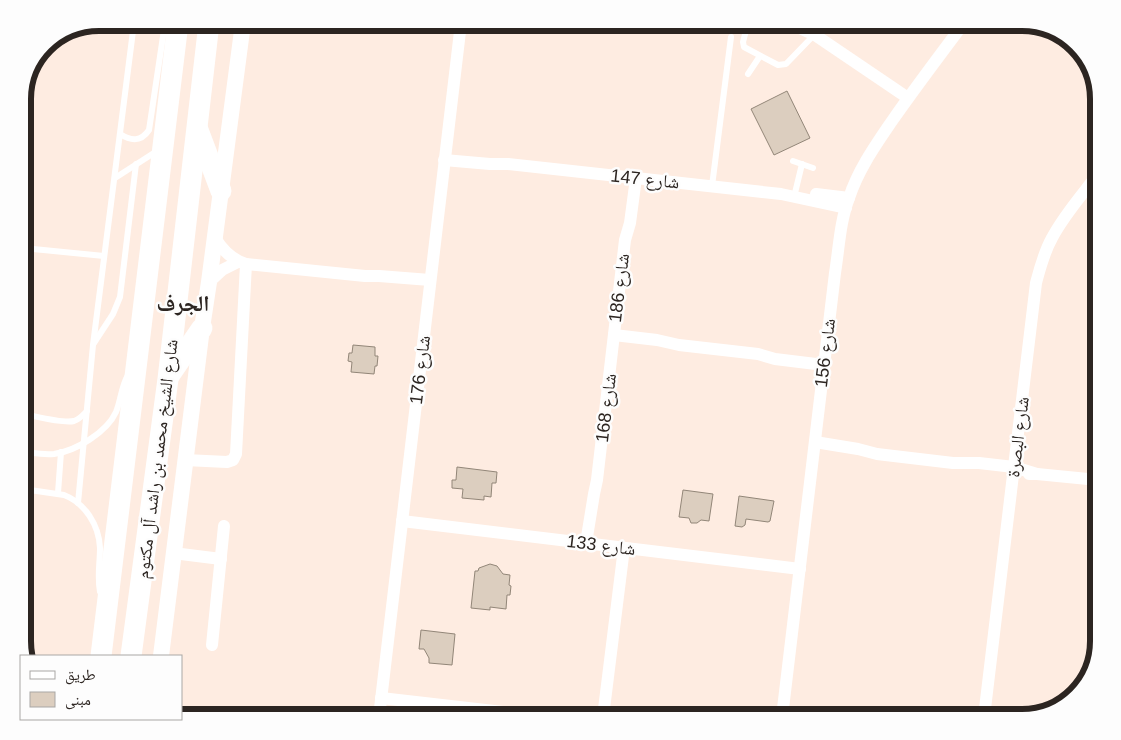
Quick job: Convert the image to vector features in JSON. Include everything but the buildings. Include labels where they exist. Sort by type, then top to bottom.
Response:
[{"type":"highway","name":"شارع الشيخ محمد بن راشد آل مكتوم","points":[[101,655],[177,31]]},
{"type":"highway","name":"شارع الشيخ محمد بن راشد آل مكتوم","points":[[131,655],[168,379],[208,31]]},
{"type":"highway","points":[[196,127],[221,191]]},
{"type":"highway","points":[[168,379],[202,328]]},
{"type":"street","points":[[161,655],[241,31]]},
{"type":"street","name":"شارع 176","points":[[380,709],[460,31]]},
{"type":"street","points":[[807,31],[908,98]]},
{"type":"street","name":"شارع 156","points":[[783,709],[835,273],[847,203],[872,150],[957,31]]},
{"type":"street","name":"شارع 147","points":[[445,156],[491,159],[508,164],[782,194],[847,203]]},
{"type":"street","name":"شارع 186","points":[[614,339],[625,240],[630,223],[631,177]]},
{"type":"street","name":"شارع البصرة","points":[[985,709],[1034,303],[1040,268],[1051,239],[1090,185]]},
{"type":"street","name":"شارع 147","points":[[782,194],[810,194],[847,203]]},
{"type":"street","points":[[215,238],[225,252],[242,263]]},
{"type":"street","points":[[185,460],[227,462],[233,460],[236,454],[242,263]]},
{"type":"street","points":[[210,282],[222,270],[242,263],[379,276],[430,284]]},
{"type":"street","points":[[614,339],[658,340],[678,345],[758,354],[776,354],[824,361]]},
{"type":"street","name":"شارع 168","points":[[591,544],[594,494],[614,339]]},
{"type":"street","points":[[814,446],[858,448],[877,454],[952,463],[969,468],[1014,470],[1090,479]]},
{"type":"street","name":"شارع 133","points":[[402,521],[800,569]]},
{"type":"street","points":[[212,645],[224,526]]},
{"type":"street","points":[[604,709],[624,548]]},
{"type":"street","points":[[173,553],[221,559]]},
{"type":"street","points":[[382,698],[473,709]]},
{"type":"lane","points":[[78,503],[93,345],[133,31]]},
{"type":"lane","points":[[120,134],[129,139],[138,139],[143,137],[149,130],[164,31]]},
{"type":"lane","points":[[746,31],[743,42],[745,49],[784,66],[815,35]]},
{"type":"lane","points":[[712,186],[731,37]]},
{"type":"lane","points":[[748,74],[760,56]]},
{"type":"lane","points":[[115,178],[163,148]]},
{"type":"lane","points":[[794,161],[812,168]]},
{"type":"lane","points":[[93,345],[114,314],[120,297],[136,164]]},
{"type":"lane","points":[[795,194],[802,164]]},
{"type":"lane","points":[[31,249],[104,256]]},
{"type":"lane","points":[[31,453],[46,454],[61,452],[85,442],[101,431],[112,419],[117,409],[124,381],[135,367]]},
{"type":"lane","points":[[31,415],[73,421],[82,417],[87,410]]},
{"type":"lane","points":[[58,494],[61,452]]},
{"type":"lane","points":[[31,490],[70,497],[92,519],[99,538],[98,579],[106,609]]},
{"type":"district","name":"الجرف","points":[[183,303]]}]
